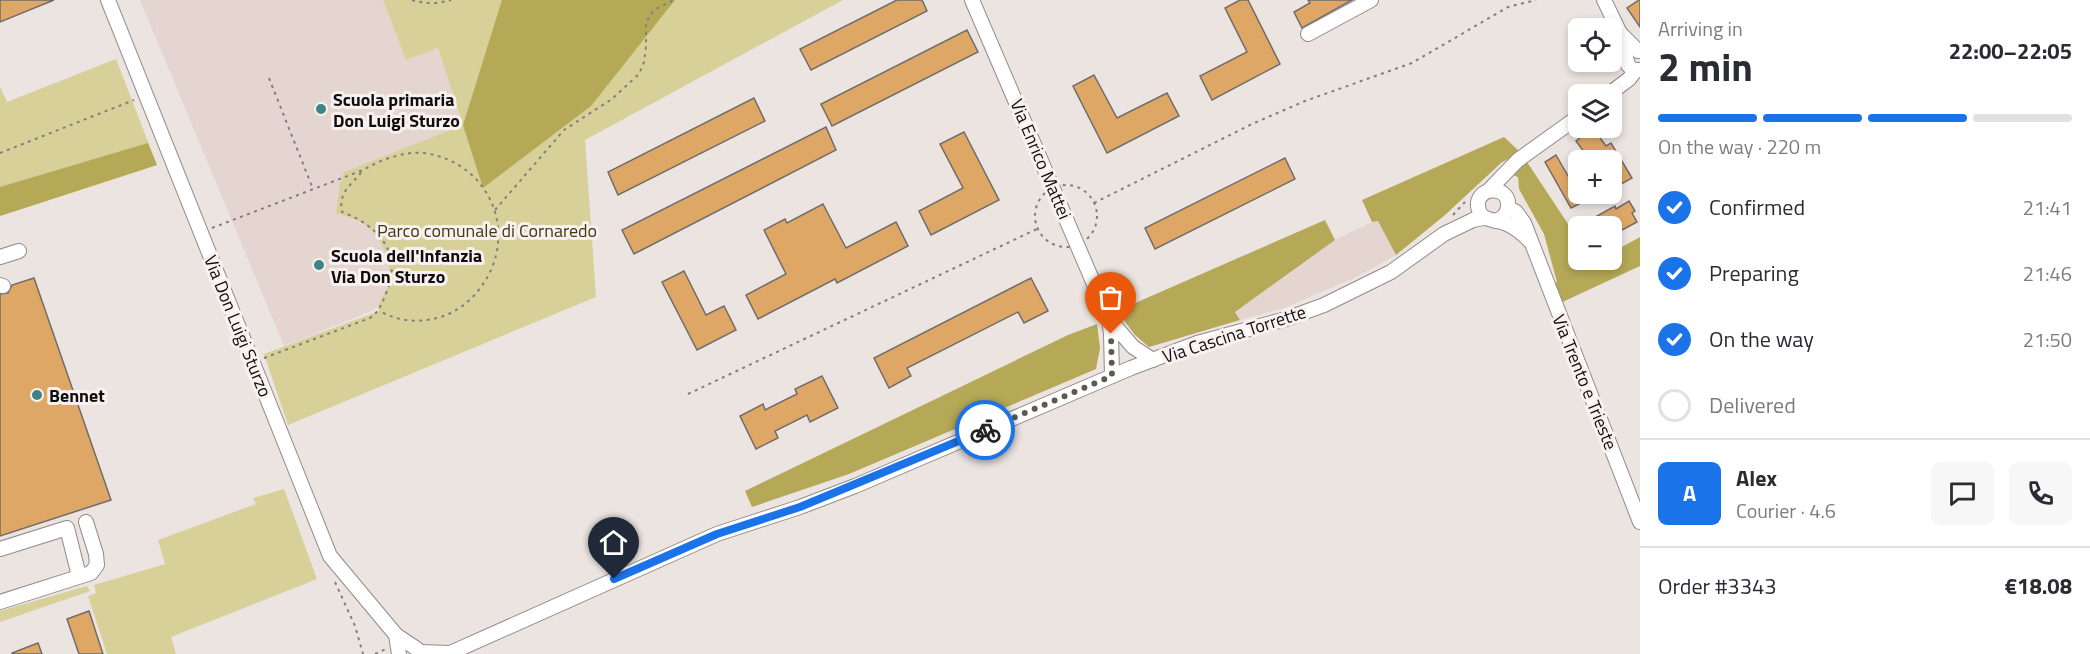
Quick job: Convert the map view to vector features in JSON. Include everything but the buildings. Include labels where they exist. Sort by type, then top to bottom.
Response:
[{"type":"street","name":"Via Don Luigi Sturzo","points":[[108,0],[330,556],[396,635],[418,651]]},
{"type":"street","name":"Via Enrico Mattei","points":[[972,0],[1109,319],[1112,376]]},
{"type":"street","points":[[1308,34],[1371,0]]},
{"type":"street","points":[[1604,0],[1613,18]]},
{"type":"street","points":[[1622,34],[1639,51]]},
{"type":"street","points":[[1622,39],[1634,69]]},
{"type":"street","points":[[1622,84],[1629,79],[1634,69],[1631,53],[1639,51]]},
{"type":"street","points":[[1530,241],[1513,228],[1489,219],[1478,211],[1478,202],[1482,195],[1518,160],[1568,124]]},
{"type":"street","points":[[1503,194],[1513,166]]},
{"type":"street","points":[[1489,190],[1503,194],[1507,198],[1508,208],[1504,216],[1489,219]]},
{"type":"street","name":"Via Cascina Torrette","points":[[418,651],[449,654],[717,534],[855,486],[1112,376],[1197,343],[1286,320],[1324,305],[1391,272],[1444,234],[1478,202]]},
{"type":"street","name":"Via Trento e Trieste","points":[[1508,208],[1516,213],[1524,223],[1640,522]]},
{"type":"street","name":"Via Cascina Torrette","points":[[1444,234],[1473,220],[1489,219]]},
{"type":"street","points":[[0,257],[19,251]]},
{"type":"street","name":"Via Enrico Mattei","points":[[1109,319],[1133,347],[1153,360]]},
{"type":"street","points":[[0,602],[91,573],[97,565],[96,554],[86,522]]},
{"type":"street","points":[[0,549],[67,528],[79,576]]},
{"type":"street","points":[[396,635],[399,654]]},
{"type":"street","points":[[399,654],[405,648],[418,651]]},
{"type":"path","points":[[412,0],[421,3],[439,3],[451,0]]},
{"type":"path","points":[[495,210],[564,130],[612,99],[639,74],[645,54],[646,22],[654,10],[673,0]]},
{"type":"path","points":[[1094,202],[1252,124],[1296,105],[1412,63],[1508,8],[1536,0]]},
{"type":"path","points":[[269,78],[313,189]]},
{"type":"path","points":[[0,153],[146,95]]},
{"type":"path","points":[[201,232],[404,154],[422,153],[460,165],[474,176],[495,210],[499,240],[496,261],[488,279],[462,307],[431,320],[400,319],[380,311]]},
{"type":"path","points":[[253,362],[370,318],[380,311],[392,274],[388,251],[384,241],[375,230],[366,222],[342,212],[341,208],[342,194],[363,170]]},
{"type":"path","points":[[688,394],[1037,229]]},
{"type":"path","points":[[334,580],[355,626],[363,654]]},
{"type":"shaded area","name":"Scuola primaria Don Luigi Sturzo","points":[[140,0],[383,0],[406,60],[438,48],[463,125],[344,172],[337,213],[371,229],[381,241],[387,257],[390,273],[388,284],[374,310],[284,346]]},
{"type":"shaded area","points":[[502,0],[675,0],[591,106],[483,188],[463,125]]},
{"type":"shaded area","points":[[1504,137],[1520,152],[1501,163],[1445,215],[1396,255],[1378,221],[1372,222],[1362,200]]},
{"type":"shaded area","points":[[148,143],[157,165],[0,216],[0,187]]},
{"type":"shaded area","points":[[1527,162],[1568,224],[1568,270],[1622,270],[1622,247],[1640,237],[1640,266],[1556,305],[1550,287],[1557,282],[1544,234],[1519,189],[1518,177],[1513,175]]},
{"type":"shaded area","points":[[1325,220],[1335,240],[1235,312],[1240,320],[1149,347],[1135,335],[1117,311]]},
{"type":"shaded area","points":[[1378,220],[1396,255],[1356,277],[1284,308],[1240,320],[1235,312],[1335,240]]},
{"type":"shaded area","points":[[1097,324],[1100,348],[1096,369],[849,474],[752,507],[745,491],[1068,335]]},
{"type":"green space","name":"Parco comunale di Cornaredo","points":[[383,0],[843,0],[585,140],[596,297],[288,425],[264,354],[379,311],[378,306],[388,285],[389,270],[386,255],[375,234],[363,223],[336,213],[340,183],[344,172],[463,125],[438,48],[406,60]]},
{"type":"green space","points":[[116,59],[157,165],[0,216],[0,86],[7,102]]},
{"type":"green space","points":[[284,489],[317,579],[171,637],[176,654],[107,654],[88,596],[96,593],[94,585],[165,564],[158,540],[256,504],[253,498]]},
{"type":"green space","points":[[87,586],[90,591],[0,622],[0,611]]},
{"type":"way so far","points":[[985,430],[1112,376],[1111,334]]},
{"type":"place","name":"Scuola primaria Don Luigi Sturzo","points":[[321,109]]},
{"type":"place","name":"Scuola dell'Infanzia Via Don Sturzo","points":[[319,265]]},
{"type":"place","name":"Bennet","points":[[37,395]]},
{"type":"route","points":[[614,579],[717,534],[855,486],[985,430]]}]
